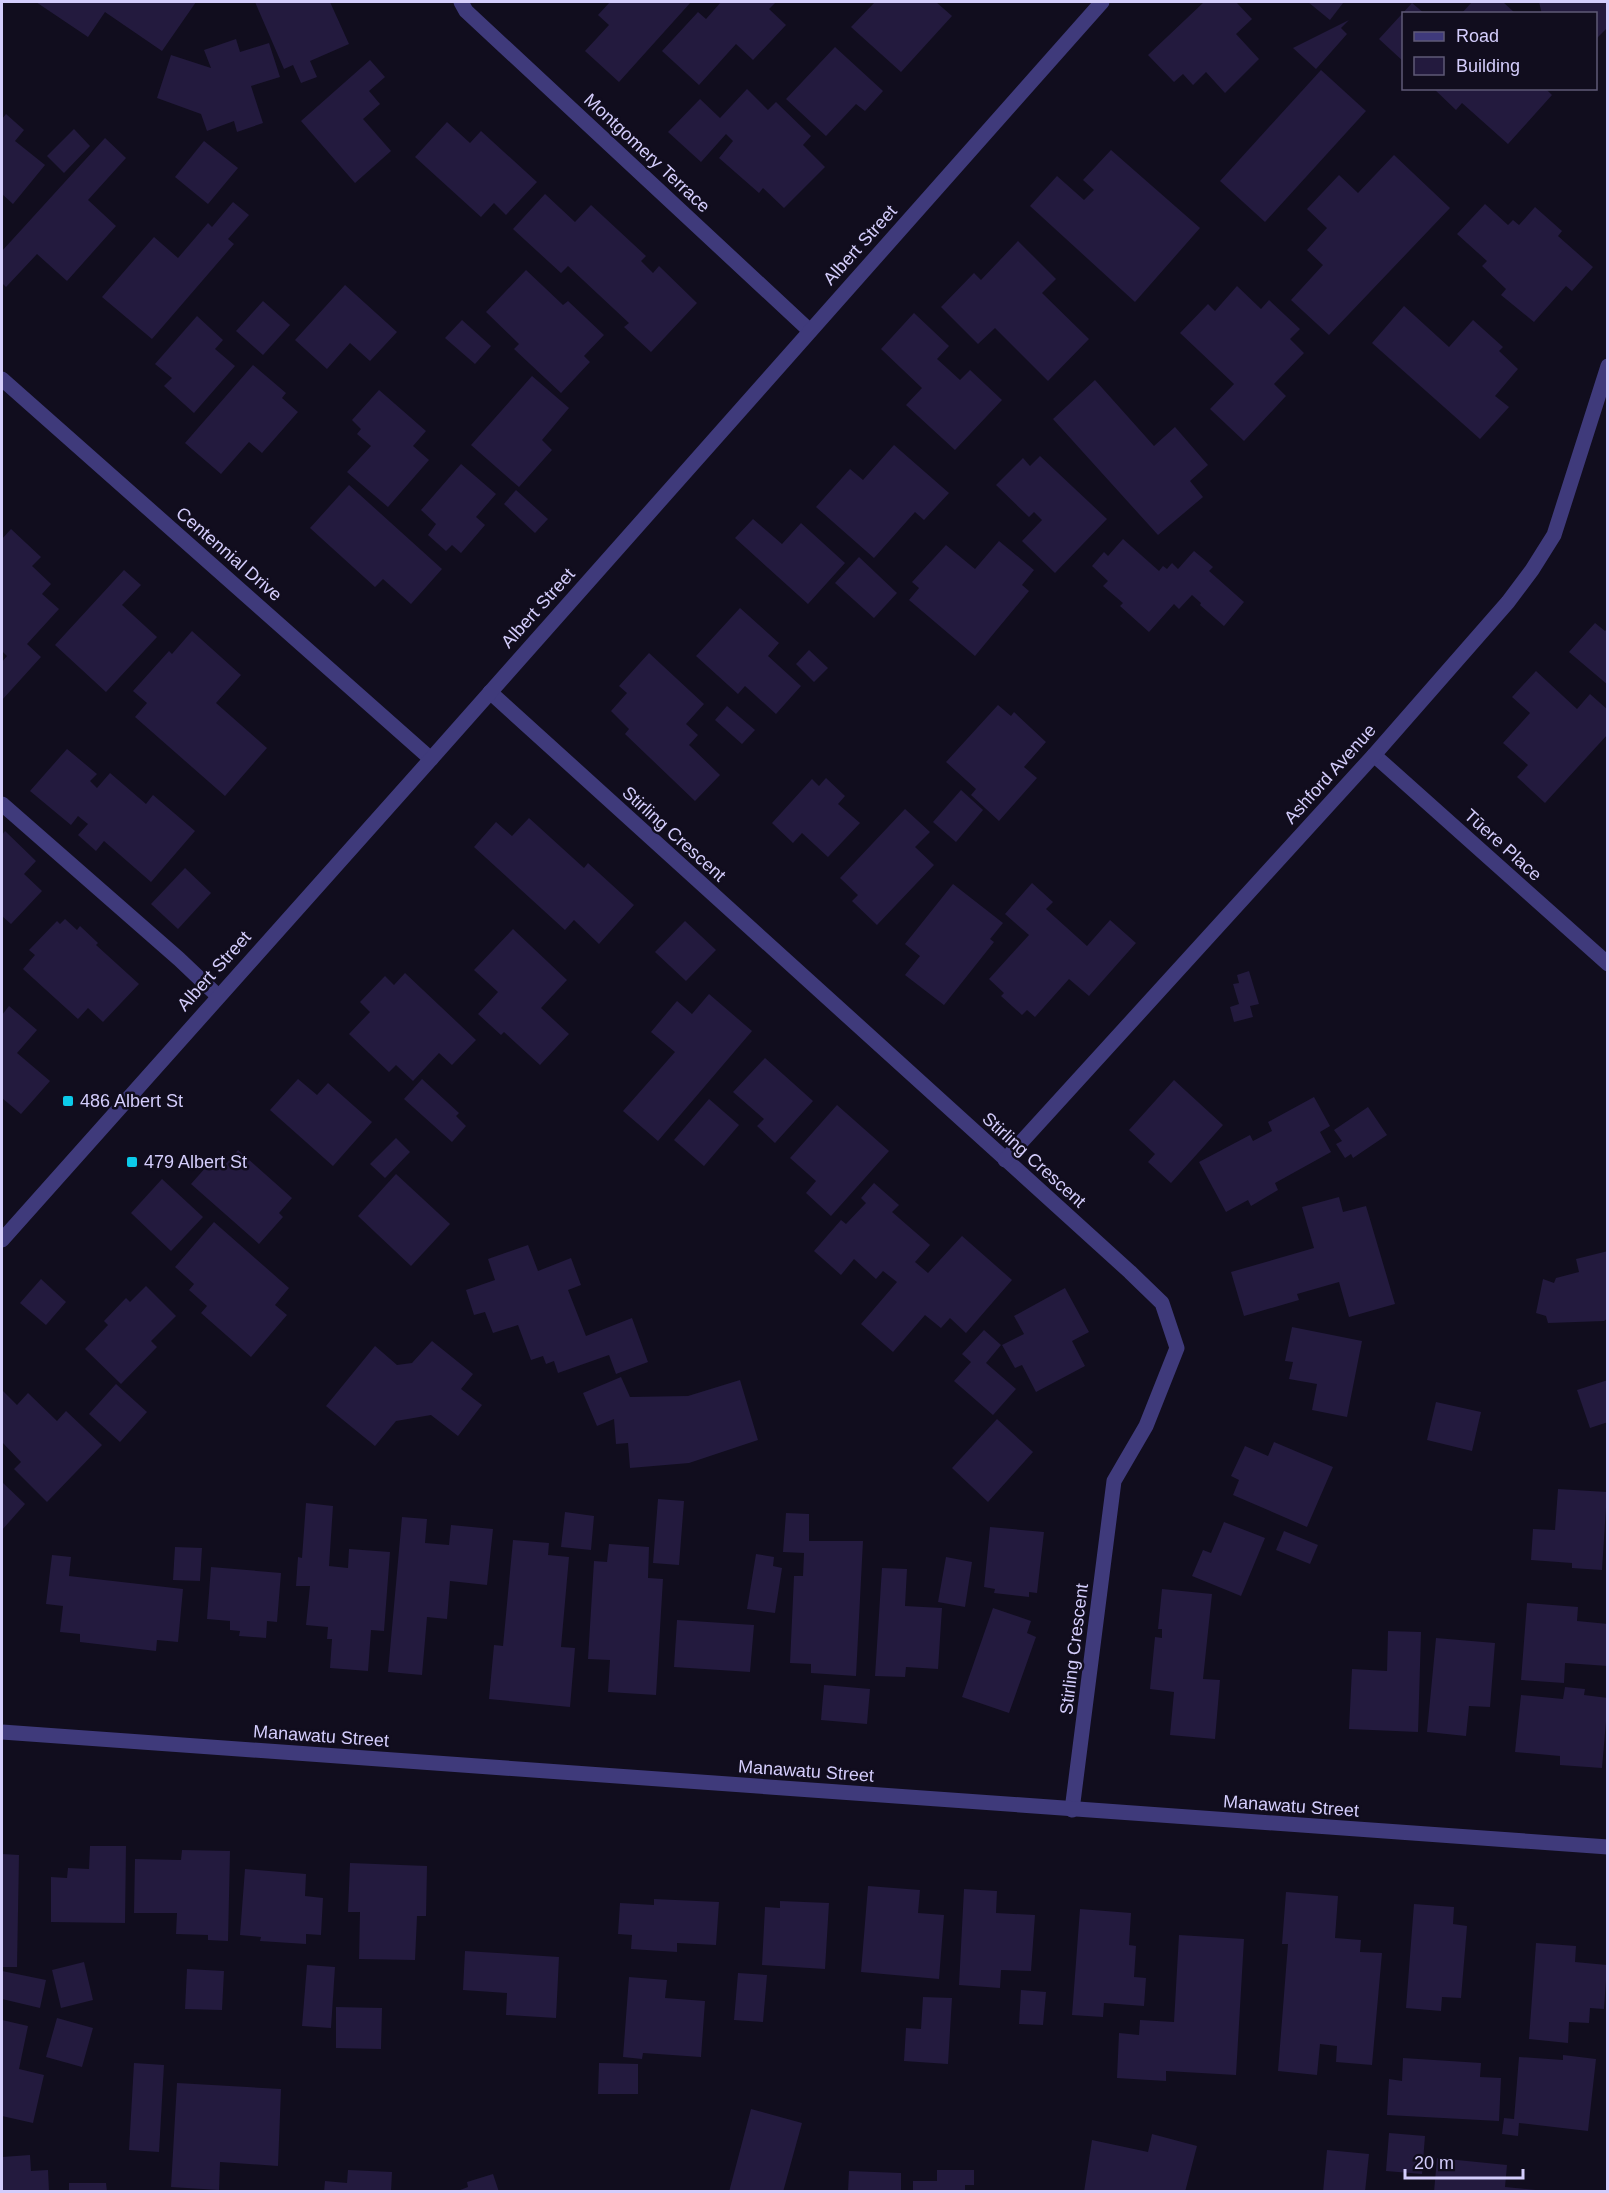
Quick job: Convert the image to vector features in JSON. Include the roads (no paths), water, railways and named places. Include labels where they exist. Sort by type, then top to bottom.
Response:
[{"type":"street","name":"Montgomery Terrace","points":[[461,2],[475,19],[810,331]]},
{"type":"street","name":"Albert Street","points":[[2,1240],[1102,2]]},
{"type":"street","name":"Ashford Avenue","points":[[1005,1161],[1374,755],[1509,602],[1554,535],[1608,366]]},
{"type":"street","name":"Centennial Drive","points":[[2,379],[431,759]]},
{"type":"street","name":"Stirling Crescent","points":[[490,692],[1162,1303],[1177,1348],[1146,1426],[1114,1481],[1080,1762],[1072,1810]]},
{"type":"street","name":"Tūere Place","points":[[1374,755],[1608,964]]},
{"type":"street","points":[[2,804],[218,996]]},
{"type":"street","name":"Manawatu Street","points":[[2,1732],[1608,1847]]},
{"type":"place","name":"486 Albert St","points":[[68,1101]]},
{"type":"place","name":"479 Albert St","points":[[132,1162]]}]
